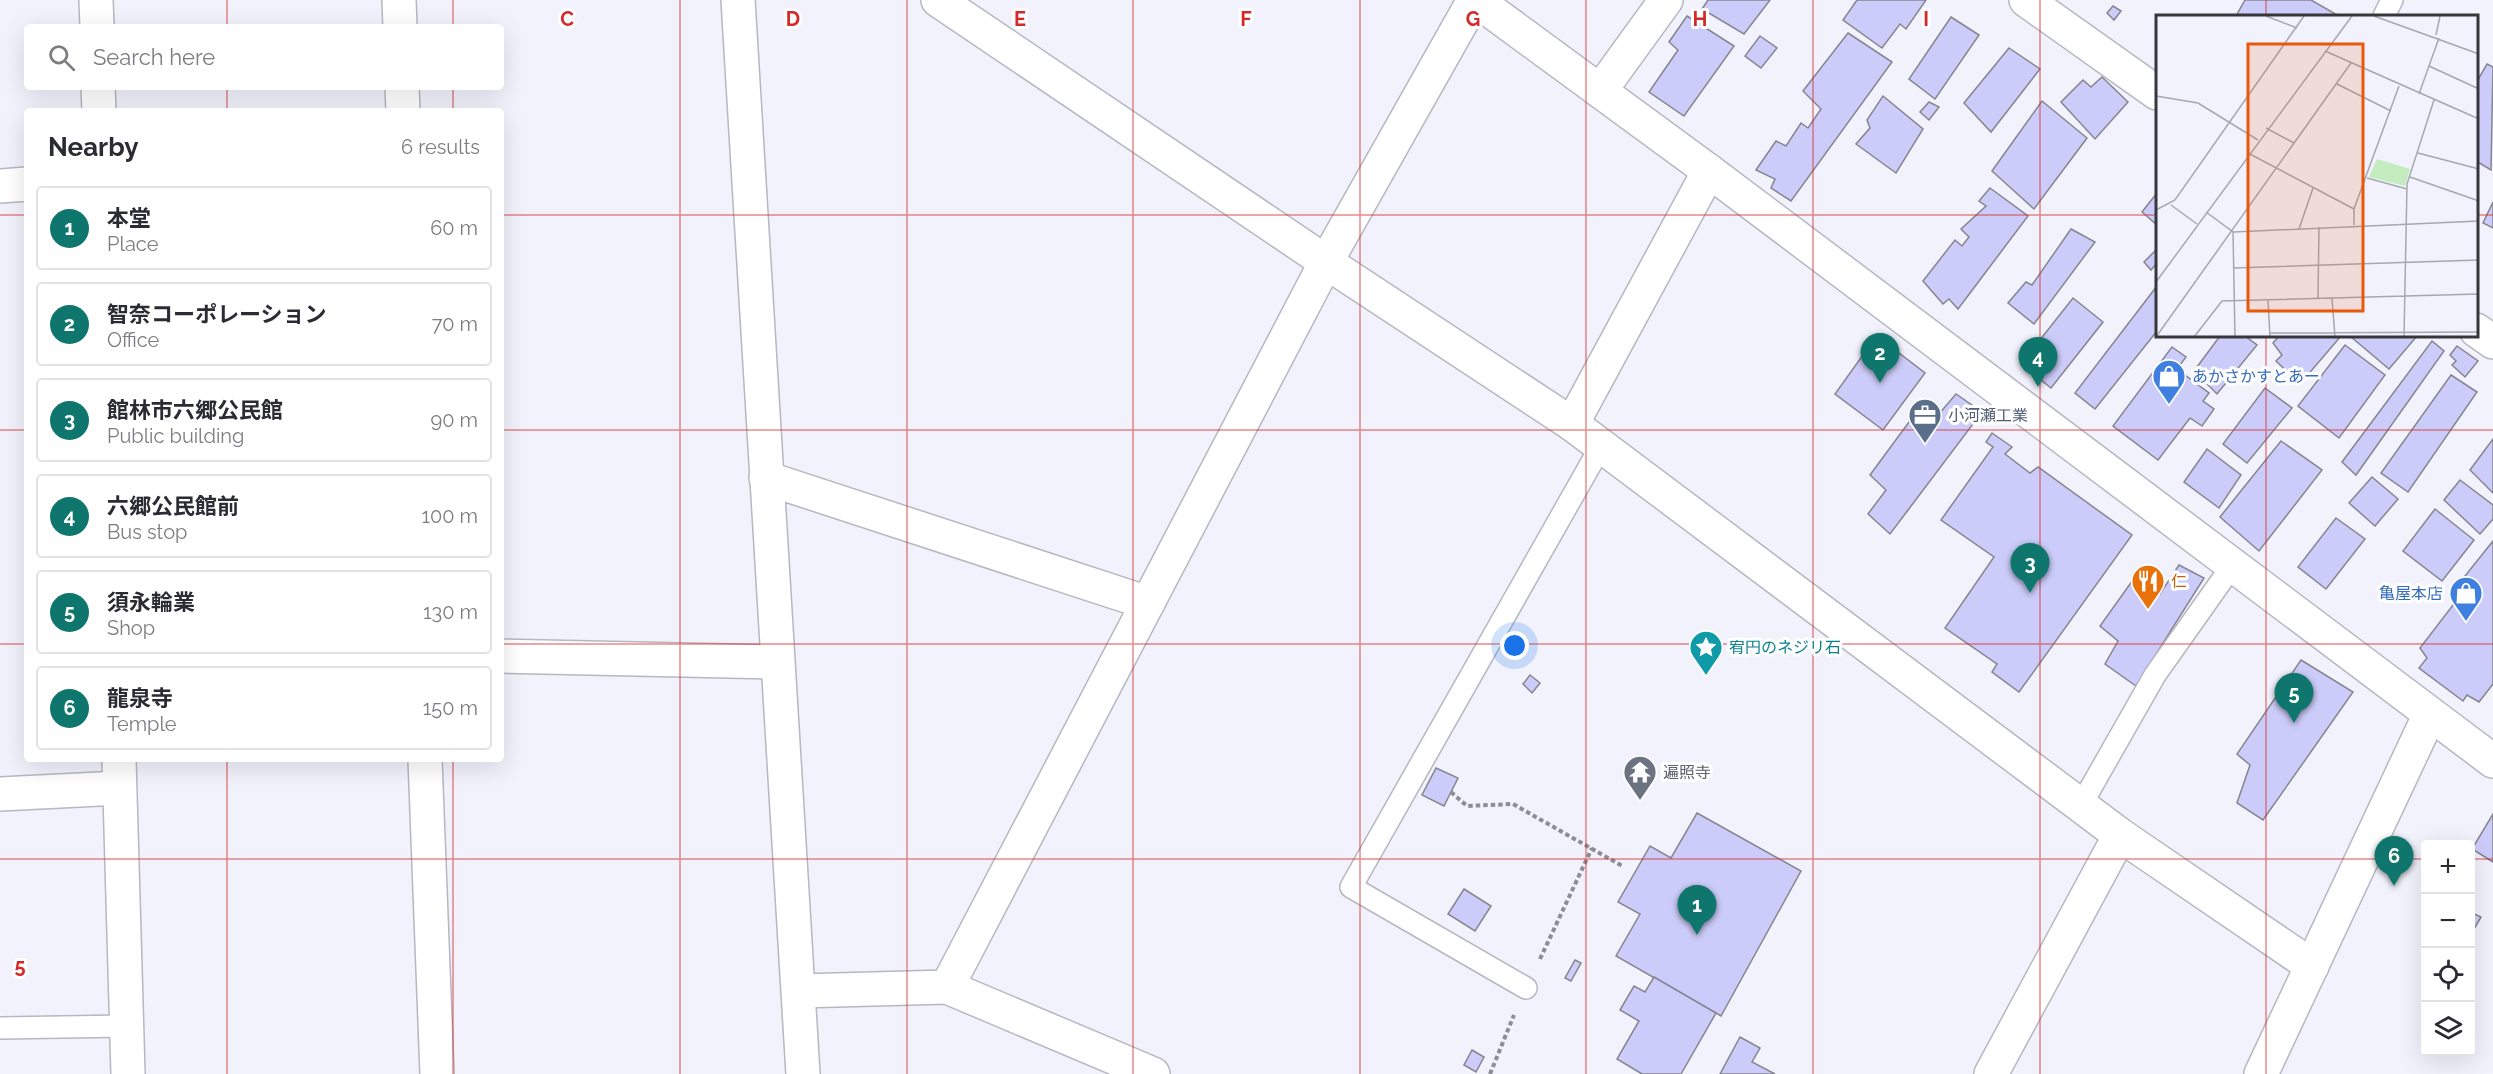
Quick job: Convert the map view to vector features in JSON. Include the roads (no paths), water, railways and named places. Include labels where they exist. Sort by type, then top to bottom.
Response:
[{"type":"street","points":[[96,0],[97,24]]},
{"type":"street","points":[[399,0],[400,24]]},
{"type":"street","points":[[738,0],[803,1074]]},
{"type":"street","points":[[938,0],[1326,262],[1572,424],[2120,835],[2312,966]]},
{"type":"street","points":[[947,987],[1326,262],[1475,0],[1709,171],[2493,761]]},
{"type":"street","points":[[1600,92],[1666,0]]},
{"type":"street","points":[[2026,0],[2156,92]]},
{"type":"street","points":[[98,90],[99,108]]},
{"type":"street","points":[[402,90],[403,108]]},
{"type":"street","points":[[1572,424],[1709,171]]},
{"type":"street","points":[[0,186],[24,184]]},
{"type":"street","points":[[2478,331],[2493,342]]},
{"type":"street","points":[[766,478],[1148,603]]},
{"type":"street","points":[[504,656],[777,662]]},
{"type":"street","points":[[2261,1074],[2430,714]]},
{"type":"street","points":[[425,762],[437,1074]]},
{"type":"street","points":[[0,794],[119,773],[128,1074]]},
{"type":"street","points":[[1991,1074],[2120,835]]},
{"type":"street","points":[[799,991],[947,987],[1153,1074]]},
{"type":"lane","points":[[2384,15],[2392,0]]},
{"type":"lane","points":[[1526,988],[1351,887],[1601,446]]},
{"type":"lane","points":[[2081,805],[2155,675],[2232,566]]},
{"type":"lane","points":[[0,1028],[126,1026]]},
{"type":"place","name":"智奈コーポレーション","points":[[1880,383]]},
{"type":"place","name":"六郷公民館前","points":[[2038,387]]},
{"type":"place","name":"あかさかすとあー","points":[[2169,405]]},
{"type":"place","name":"小河瀬工業","points":[[1925,444]]},
{"type":"place","name":"館林市六郷公民館","points":[[2030,593]]},
{"type":"place","name":"仁","points":[[2148,610]]},
{"type":"place","name":"亀屋本店","points":[[2466,622]]},
{"type":"place","name":"宥円のネジリ石","points":[[1706,676]]},
{"type":"place","name":"須永輪業","points":[[2294,723]]},
{"type":"place","name":"遍照寺","points":[[1640,801]]},
{"type":"place","name":"龍泉寺","points":[[2394,886]]},
{"type":"place","name":"本堂","points":[[1697,935]]}]
